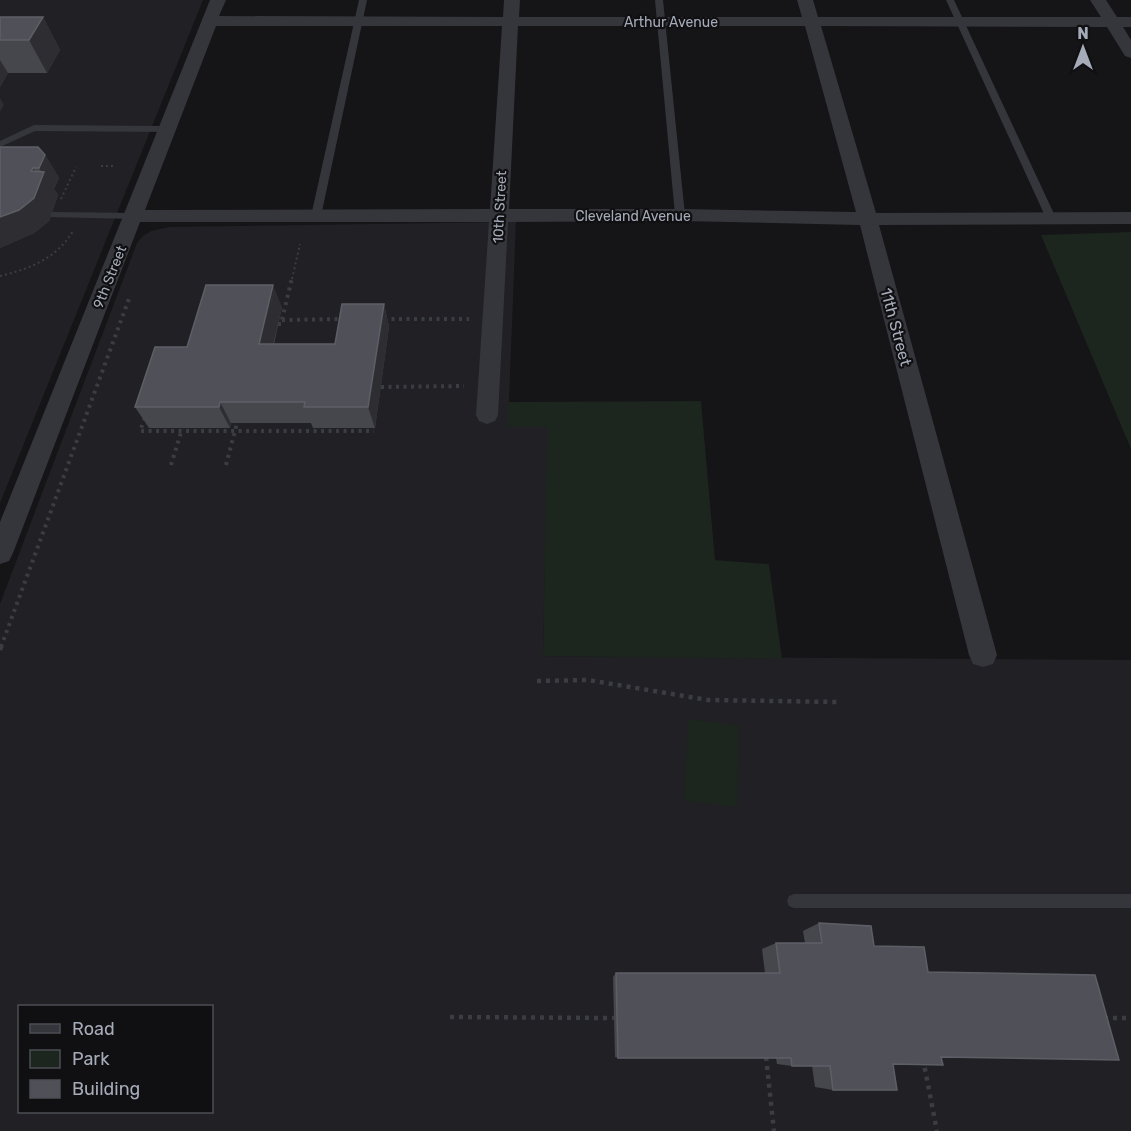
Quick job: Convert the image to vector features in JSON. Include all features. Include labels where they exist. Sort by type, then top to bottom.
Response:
[{"type":"street","name":"9th Street","points":[[0,553],[219,0]]},
{"type":"street","name":"10th Street","points":[[487,415],[512,0]]},
{"type":"street","name":"11th Street","points":[[805,0],[868,219],[983,655]]},
{"type":"street","points":[[1098,0],[1131,53]]},
{"type":"street","name":"Arthur Avenue","points":[[211,21],[1131,22]]},
{"type":"street","name":"Cleveland Avenue","points":[[134,216],[680,215],[868,219],[1131,218]]},
{"type":"lane","points":[[316,216],[363,0]]},
{"type":"lane","points":[[659,0],[680,215]]},
{"type":"lane","points":[[950,0],[1052,218]]},
{"type":"lane","points":[[0,144],[34,128],[168,129]]},
{"type":"lane","points":[[19,145],[26,132]]},
{"type":"lane","points":[[53,215],[134,216]]},
{"type":"lane","points":[[794,901],[1131,901]]},
{"type":"path","points":[[53,215],[76,166]]},
{"type":"path","points":[[101,166],[113,166]]},
{"type":"path","points":[[0,276],[23,271],[56,252],[70,239],[80,215]]},
{"type":"path","points":[[278,324],[281,324],[300,244]]},
{"type":"path","points":[[0,650],[133,289]]},
{"type":"path","points":[[282,320],[351,319]]},
{"type":"path","points":[[374,319],[476,319]]},
{"type":"path","points":[[381,387],[489,386]]},
{"type":"path","points":[[147,410],[140,431],[374,431]]},
{"type":"path","points":[[226,465],[237,423]]},
{"type":"path","points":[[171,465],[182,430]]},
{"type":"path","points":[[537,681],[588,680],[708,700],[838,702]]},
{"type":"path","points":[[450,1017],[614,1018]]},
{"type":"path","points":[[1101,1018],[1131,1018]]},
{"type":"path","points":[[922,1056],[937,1131]]},
{"type":"path","points":[[766,1057],[774,1131]]},
{"type":"shaded area","points":[[0,0],[203,0],[0,503]]},
{"type":"shaded area","points":[[516,222],[508,426],[548,427],[543,656],[1131,660],[1131,1131],[0,1131],[0,604],[137,243],[151,231],[169,227]]},
{"type":"green space","points":[[1131,232],[1131,449],[1041,235]]},
{"type":"green space","points":[[701,401],[715,560],[769,564],[782,659],[543,656],[547,427],[508,427],[508,402]]},
{"type":"green space","points":[[688,719],[739,725],[737,807],[684,801]]},
{"type":"building","points":[[0,17],[43,17],[29,40],[0,40]]},
{"type":"building","points":[[0,147],[38,147],[45,155],[39,168],[33,168],[31,171],[44,172],[34,198],[19,210],[0,217]]},
{"type":"building","points":[[206,285],[273,285],[259,344],[335,344],[342,304],[384,304],[368,407],[304,407],[305,402],[220,402],[219,407],[135,407],[155,347],[187,347]]},
{"type":"building","points":[[819,923],[871,926],[874,946],[924,947],[928,972],[1095,975],[1119,1060],[941,1057],[943,1065],[893,1064],[897,1090],[833,1090],[830,1066],[792,1066],[791,1058],[618,1058],[616,973],[780,973],[776,943],[822,943]]}]
